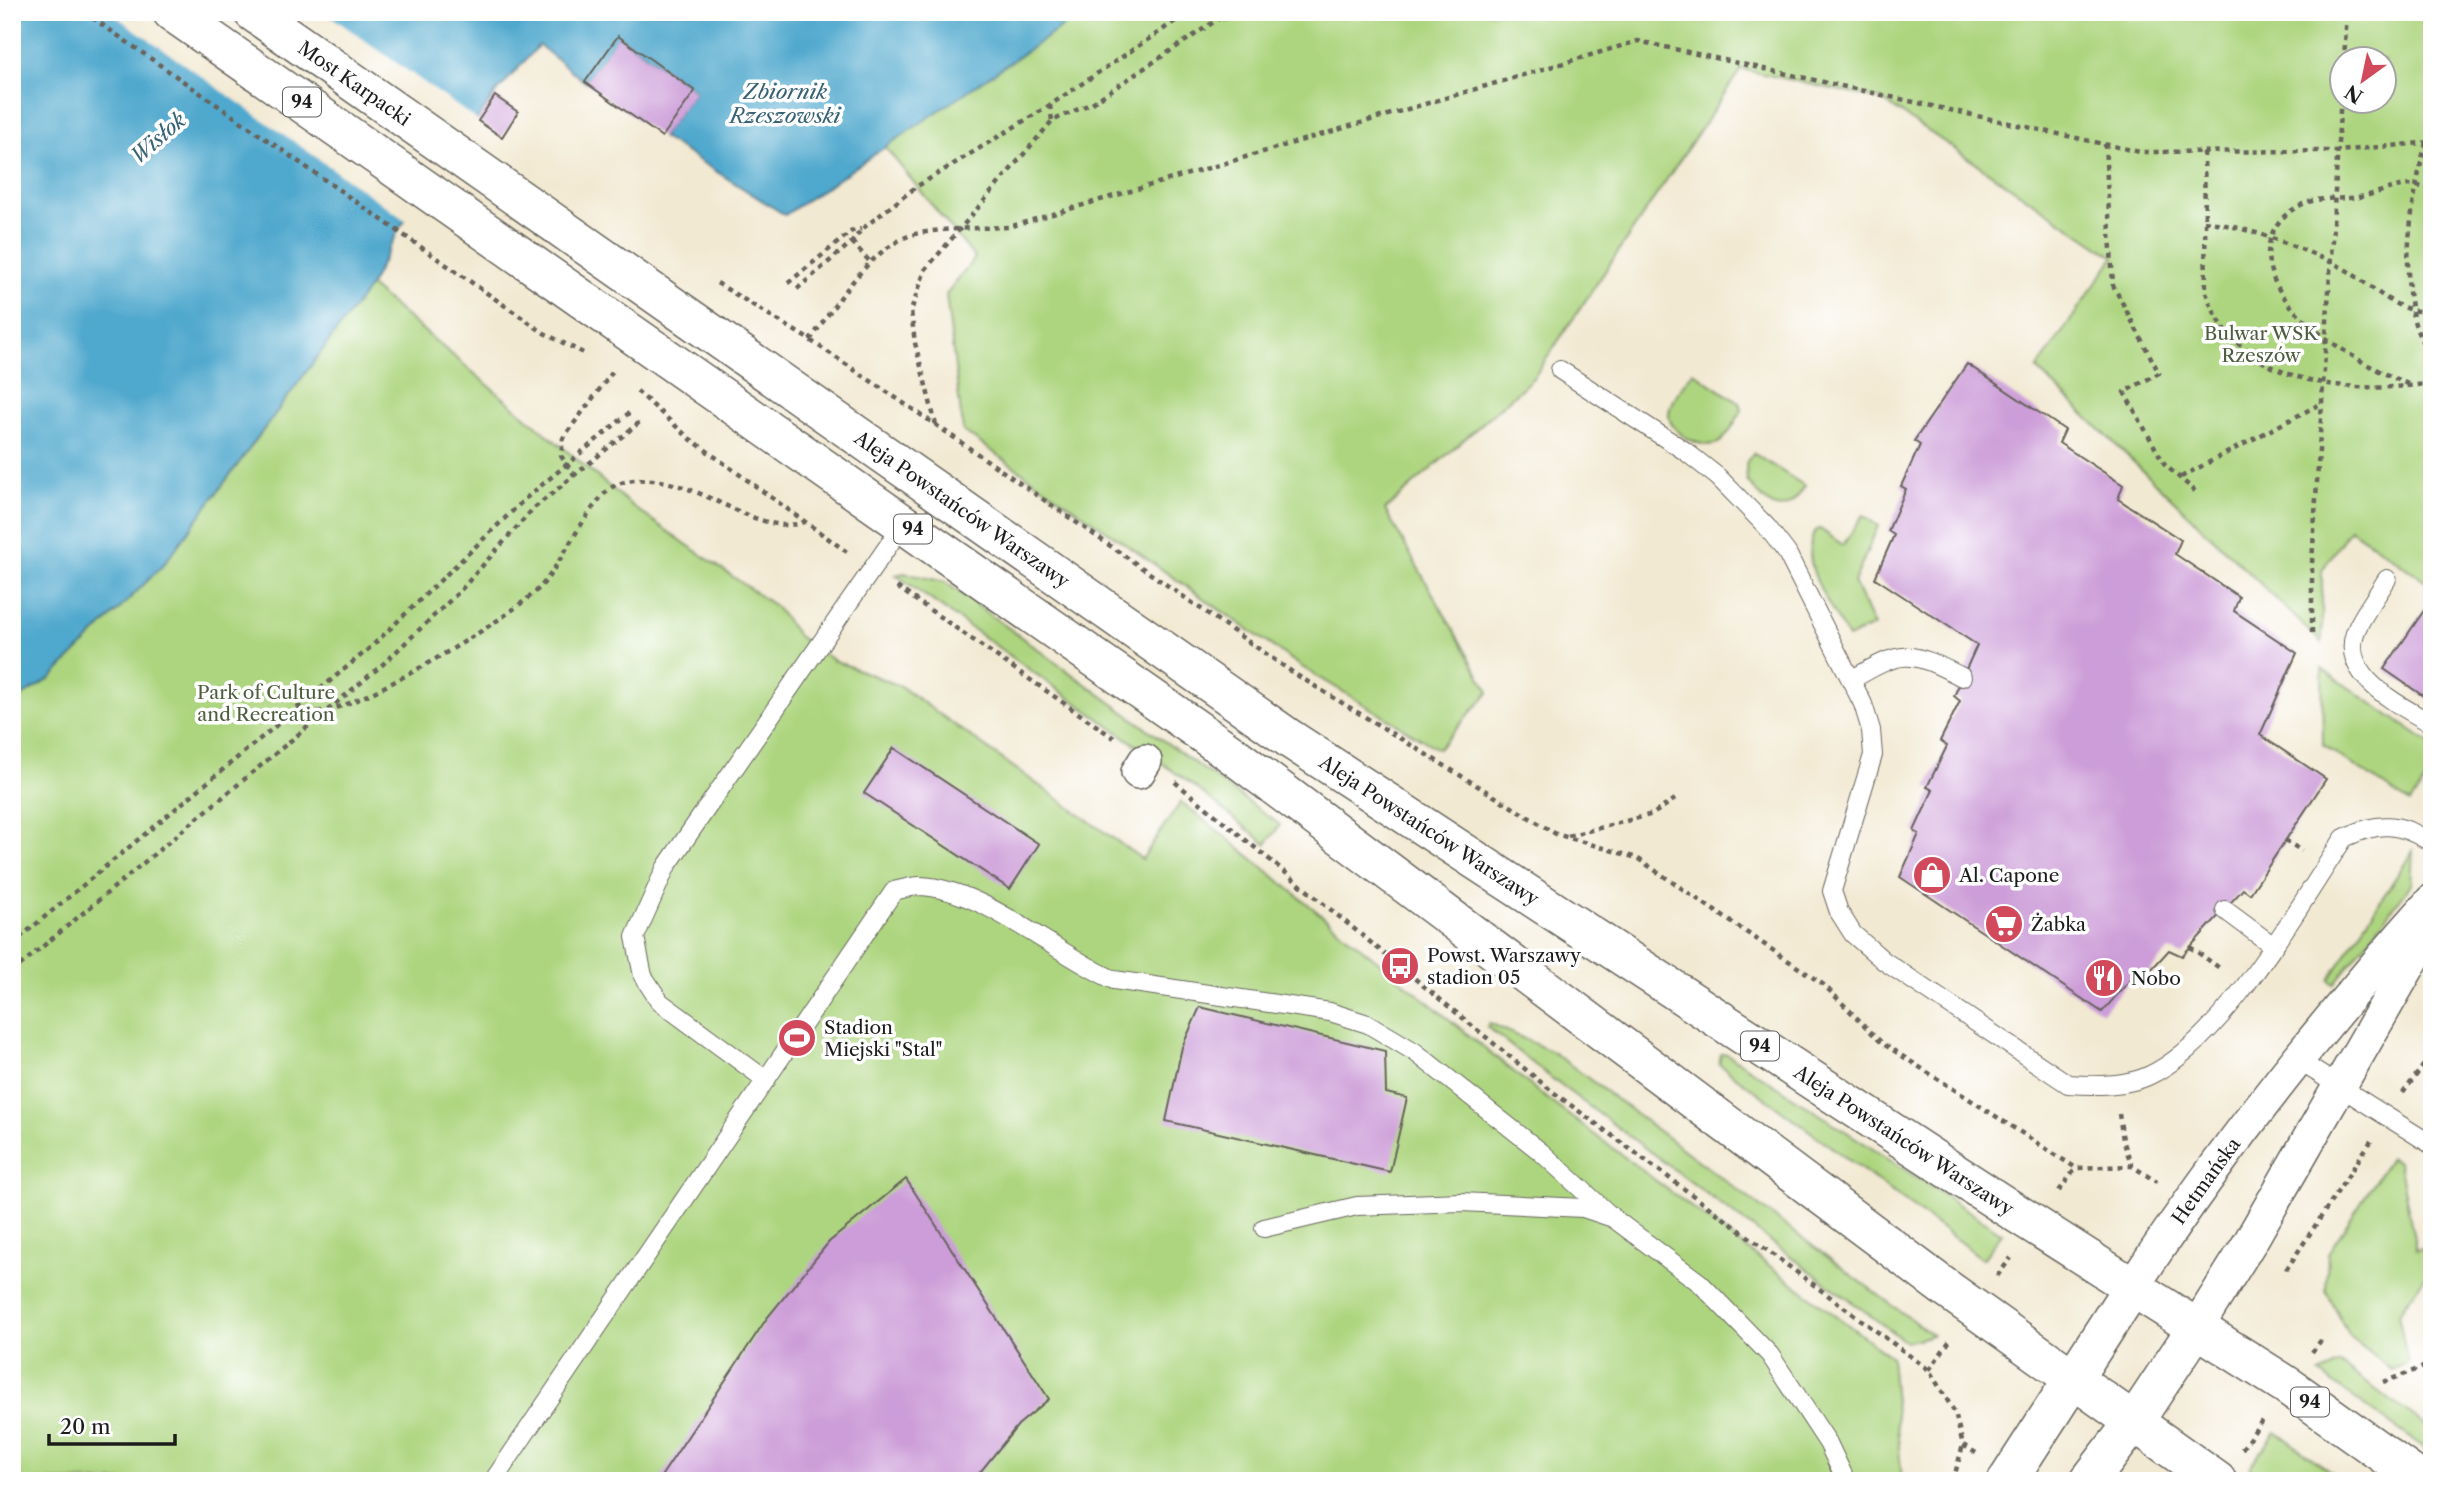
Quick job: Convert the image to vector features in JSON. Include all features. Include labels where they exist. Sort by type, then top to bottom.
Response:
[{"type":"main road","name":"94","points":[[173,12],[1229,752],[2072,1380],[2134,1422],[2226,1470]]},
{"type":"main road","name":"Most Karpacki","points":[[253,12],[456,155]]},
{"type":"main road","name":"Aleja Powstańców Warszawy","points":[[456,155],[1290,739],[2005,1206],[2288,1386],[2421,1481]]},
{"type":"main road","name":"Hetmańska","points":[[1996,1469],[2072,1380],[2133,1286]]},
{"type":"main road","points":[[2089,1481],[2134,1422],[2197,1327]]},
{"type":"street","name":"Hetmańska","points":[[2133,1286],[2188,1201],[2299,1061],[2432,901]]},
{"type":"street","points":[[2197,1327],[2250,1242],[2432,925]]},
{"type":"lane","points":[[1560,370],[1685,451],[1718,477],[1767,527],[1787,553],[1851,680],[1871,730],[1873,755],[1837,867],[1832,891],[1839,912],[1853,934],[1884,961],[2068,1084],[2089,1086],[2115,1082],[2145,1077],[2164,1068],[2224,1014],[2344,838],[2363,829],[2382,825],[2411,830],[2432,843]]},
{"type":"lane","points":[[766,1080],[660,1002],[643,976],[635,937],[666,867],[904,523]]},
{"type":"lane","points":[[2387,579],[2356,628],[2353,651],[2356,668],[2375,686],[2432,723]]},
{"type":"lane","points":[[1851,680],[1881,663],[1916,656],[1962,677]]},
{"type":"lane","points":[[493,1481],[894,891],[918,886],[944,889],[974,900],[1090,969],[1114,980],[1329,1012],[1368,1024],[1415,1052],[1541,1152],[1613,1218],[1700,1283],[1770,1355],[1828,1443],[1846,1481]]},
{"type":"lane","points":[[2225,909],[2272,945]]},
{"type":"lane","points":[[2299,1061],[2389,1115],[2432,1145]]},
{"type":"lane","points":[[1264,1228],[1357,1206],[1461,1202],[1583,1208],[1613,1218]]},
{"type":"path","points":[[84,12],[544,333],[591,357]]},
{"type":"path","points":[[797,289],[852,242],[862,229],[927,180],[1050,105],[1189,12]]},
{"type":"path","points":[[936,425],[915,343],[911,311],[925,270],[1052,121],[1091,103],[1229,12]]},
{"type":"path","points":[[1219,19],[1252,12]]},
{"type":"path","points":[[2345,46],[2347,12]]},
{"type":"path","points":[[810,340],[871,263],[906,237],[1009,227],[1638,41],[2140,152],[2338,151],[2429,143],[2416,186],[2408,245],[2414,312],[2422,342],[2432,355]]},
{"type":"path","points":[[1050,105],[1052,121]]},
{"type":"path","points":[[2312,633],[2312,563],[2340,116]]},
{"type":"path","points":[[2105,144],[2113,285],[2160,373],[2124,392],[2165,465],[2195,491]]},
{"type":"path","points":[[2204,152],[2206,292],[2219,320],[2245,349],[2291,375],[2323,384],[2374,388],[2432,383]]},
{"type":"path","points":[[2411,386],[2367,364],[2326,337],[2298,314],[2274,284],[2268,268],[2271,237],[2279,221],[2302,204],[2358,197],[2401,184],[2432,190]]},
{"type":"path","points":[[2204,221],[2242,227],[2271,237],[2365,281],[2390,302],[2414,312],[2432,311]]},
{"type":"path","points":[[788,283],[852,231],[862,229]]},
{"type":"path","points":[[852,242],[871,263]]},
{"type":"path","points":[[712,281],[810,340],[1295,674],[1564,837],[1637,858],[1824,985],[1882,1043],[2076,1168],[2132,1166],[2158,1182]]},
{"type":"path","points":[[603,363],[624,378]]},
{"type":"path","points":[[575,475],[561,456],[563,438],[608,377]]},
{"type":"path","points":[[632,386],[690,438],[1142,767],[1225,821],[1553,1092],[1929,1370],[1955,1413],[1963,1446],[1953,1481]]},
{"type":"path","points":[[2181,477],[2322,403]]},
{"type":"path","points":[[12,944],[296,712],[371,647],[494,528],[566,463],[629,413]]},
{"type":"path","points":[[12,972],[402,647],[459,592],[533,509],[641,421]]},
{"type":"path","points":[[296,712],[328,710],[363,697],[446,651],[528,599],[553,571],[600,499],[614,485],[651,478],[671,482],[769,522],[794,526],[805,522]]},
{"type":"path","points":[[1564,837],[1653,814],[1675,799]]},
{"type":"path","points":[[2286,1270],[2432,1054]]},
{"type":"path","points":[[2115,1082],[2123,1140],[2132,1166]]},
{"type":"path","points":[[2070,1177],[2076,1168]]},
{"type":"path","points":[[1929,1370],[1945,1347]]},
{"type":"path","points":[[2383,1382],[2432,1364]]},
{"type":"path","points":[[2226,1470],[2261,1422]]},
{"type":"path","points":[[1963,1446],[1996,1469]]},
{"type":"green space","name":"Bulwar WSK Rzeszów","points":[[1084,12],[2432,12],[2432,585],[2350,529],[2322,570],[2322,643],[2037,369],[2114,257],[1882,100],[1741,69],[1534,377],[1385,510],[1489,692],[1438,749],[1302,667],[963,431],[946,295],[975,258],[885,147]]},
{"type":"green space","name":"Stadion Miejski \"Stal\"","points":[[370,286],[636,509],[776,607],[798,636],[833,660],[900,686],[1142,859],[1181,802],[1217,830],[1547,1099],[1891,1357],[1902,1481],[12,1481],[12,702],[51,678],[164,564]]},
{"type":"green space","points":[[1693,372],[1739,403],[1742,410],[1720,442],[1705,445],[1697,443],[1681,434],[1671,422],[1669,415],[1672,404]]},
{"type":"green space","points":[[1753,453],[1805,486],[1797,497],[1783,508],[1769,504],[1747,481],[1746,463]]},
{"type":"green space","points":[[1863,515],[1878,526],[1854,582],[1874,626],[1848,638],[1819,586],[1810,558],[1811,544],[1815,531],[1820,529],[1843,545]]},
{"type":"green space","points":[[904,573],[945,582],[1280,825],[1266,844],[1194,786],[896,575]]},
{"type":"green space","points":[[2322,669],[2432,745],[2432,772],[2410,803],[2323,745]]},
{"type":"green space","points":[[2413,851],[2411,885],[2334,984],[2329,980]]},
{"type":"green space","points":[[1489,1023],[1553,1052],[1932,1335],[1906,1342],[1559,1084],[1487,1027]]},
{"type":"green space","points":[[1721,1054],[1727,1054],[2002,1233],[1983,1259],[1719,1064]]},
{"type":"green space","points":[[2390,1158],[2399,1162],[2416,1249],[2432,1246],[2432,1268],[2398,1314],[2408,1363],[2392,1370],[2349,1336],[2326,1290],[2328,1253]]},
{"type":"green space","points":[[2340,1364],[2432,1430],[2432,1453],[2320,1374]]},
{"type":"green space","points":[[2276,1432],[2344,1481],[2267,1481],[2249,1468]]},
{"type":"water","points":[[12,12],[1084,12],[785,215],[662,137],[695,91],[619,36],[585,82],[539,45],[495,94],[399,229],[370,286],[164,564],[51,678],[12,702]]},
{"type":"pier","points":[[110,12],[325,12],[478,121],[408,222]]},
{"type":"building","points":[[618,36],[695,91],[662,137],[585,82]]},
{"type":"building","points":[[495,96],[518,112],[502,137],[478,121]]},
{"type":"building","points":[[1967,364],[2065,430],[2059,443],[2123,485],[2118,499],[2181,540],[2175,554],[2239,597],[2234,611],[2297,653],[2260,735],[2326,779],[2250,894],[2243,889],[2182,956],[2169,950],[2139,983],[2132,978],[2102,1012],[1900,877],[1919,834],[1914,831],[1933,790],[1927,787],[1947,746],[1940,741],[1960,701],[1954,696],[1977,645],[1875,578],[1894,535],[1888,531],[1906,489],[1901,486],[1920,445],[1914,441]]},
{"type":"building","points":[[2427,606],[2432,609],[2432,702],[2384,669]]},
{"type":"building","points":[[894,748],[1039,844],[1010,889],[864,793]]},
{"type":"building","points":[[1200,1007],[1385,1051],[1386,1093],[1407,1098],[1390,1172],[1166,1121],[1182,1047]]},
{"type":"building","points":[[906,1179],[1049,1399],[1018,1425],[973,1481],[658,1481],[767,1318],[829,1242]]},
{"type":"place","name":"Al. Capone","points":[[1932,875]]},
{"type":"place","name":"Żabka","points":[[2004,924]]},
{"type":"place","name":"Powst. Warszawy stadion 05","points":[[1400,966]]},
{"type":"place","name":"Nobo","points":[[2104,978]]},
{"type":"place","name":"Stadion Miejski \"Stal\"","points":[[797,1038]]},
{"type":"water label","name":"Zbiornik Rzeszowski","points":[[785,103]]},
{"type":"water label","name":"Wisłok","points":[[158,138]]},
{"type":"park label","name":"Park of Culture and Recreation","points":[[266,703]]}]
